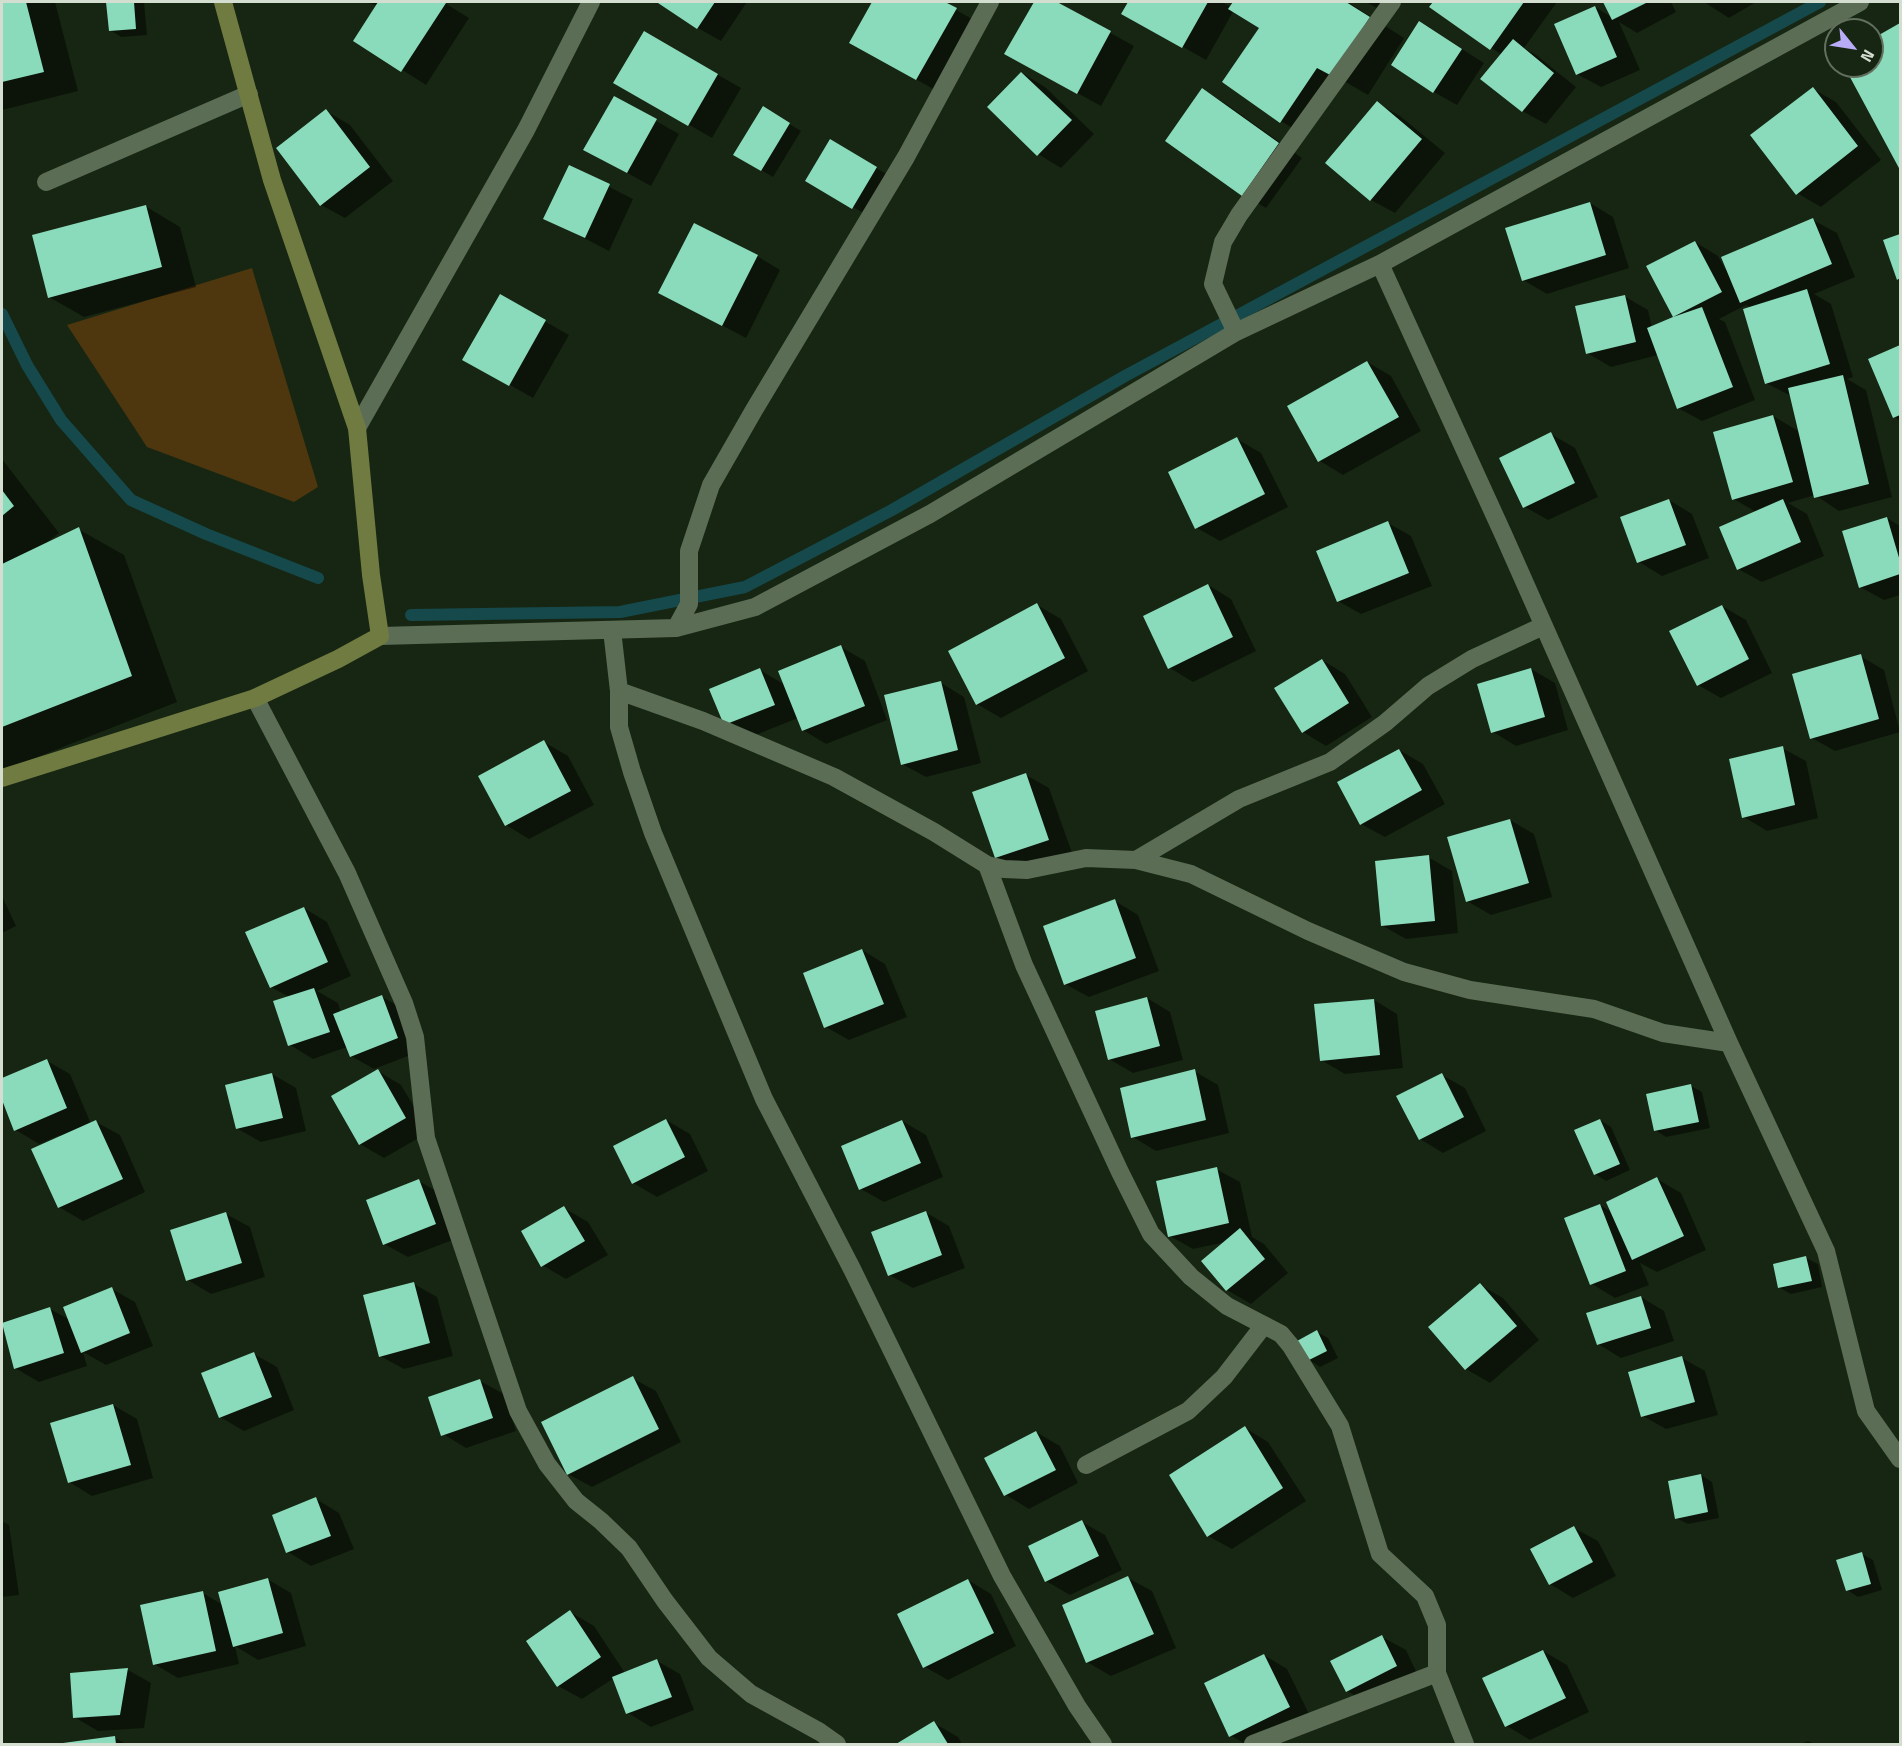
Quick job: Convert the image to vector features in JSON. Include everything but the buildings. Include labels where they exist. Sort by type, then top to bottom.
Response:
[{"type":"street","points":[[223,2],[272,180],[357,428],[371,575],[380,636]]},
{"type":"street","points":[[357,428],[526,130],[591,2]]},
{"type":"street","points":[[676,628],[689,604],[689,551],[711,485],[906,157],[990,2]]},
{"type":"street","points":[[1233,325],[1213,284],[1223,242],[1239,215],[1392,2]]},
{"type":"street","points":[[2,778],[255,698],[338,660],[380,636],[676,628],[755,607],[940,508],[1233,325],[1380,264],[1860,2]]},
{"type":"street","points":[[46,182],[249,94]]},
{"type":"street","points":[[1380,264],[1504,536],[1729,1043],[1826,1251],[1866,1412],[1900,1459]]},
{"type":"street","points":[[1136,860],[1239,799],[1329,762],[1385,723],[1428,686],[1472,659],[1543,626]]},
{"type":"street","points":[[612,630],[619,691],[619,727],[653,833],[764,1099],[852,1269],[1002,1576],[1077,1706],[1103,1744]]},
{"type":"street","points":[[619,691],[703,721],[834,777],[934,832],[987,865],[1004,869],[1027,870],[1086,858],[1136,860],[1191,874],[1308,931],[1404,972],[1470,990],[1594,1009],[1663,1034],[1729,1043]]},
{"type":"street","points":[[255,698],[347,873],[404,1003],[415,1036],[429,1148],[518,1411],[547,1464],[576,1501],[629,1548],[665,1601],[709,1658],[751,1694],[820,1732],[837,1744]]},
{"type":"street","points":[[987,865],[1024,965],[1151,1234],[1191,1277],[1227,1306],[1281,1334],[1291,1346],[1340,1426],[1380,1554],[1425,1596],[1437,1625],[1437,1673],[1465,1744]]},
{"type":"street","points":[[1086,1465],[1188,1411],[1224,1377],[1264,1325]]},
{"type":"street","points":[[1253,1744],[1437,1673]]},
{"type":"shaded area","points":[[252,268],[318,487],[294,502],[147,447],[67,325]]},
{"type":"waterway","points":[[411,615],[620,612],[745,587],[892,510],[1125,376],[1820,2]]},
{"type":"waterway","points":[[2,314],[27,365],[61,420],[131,500],[206,534],[318,578]]}]
